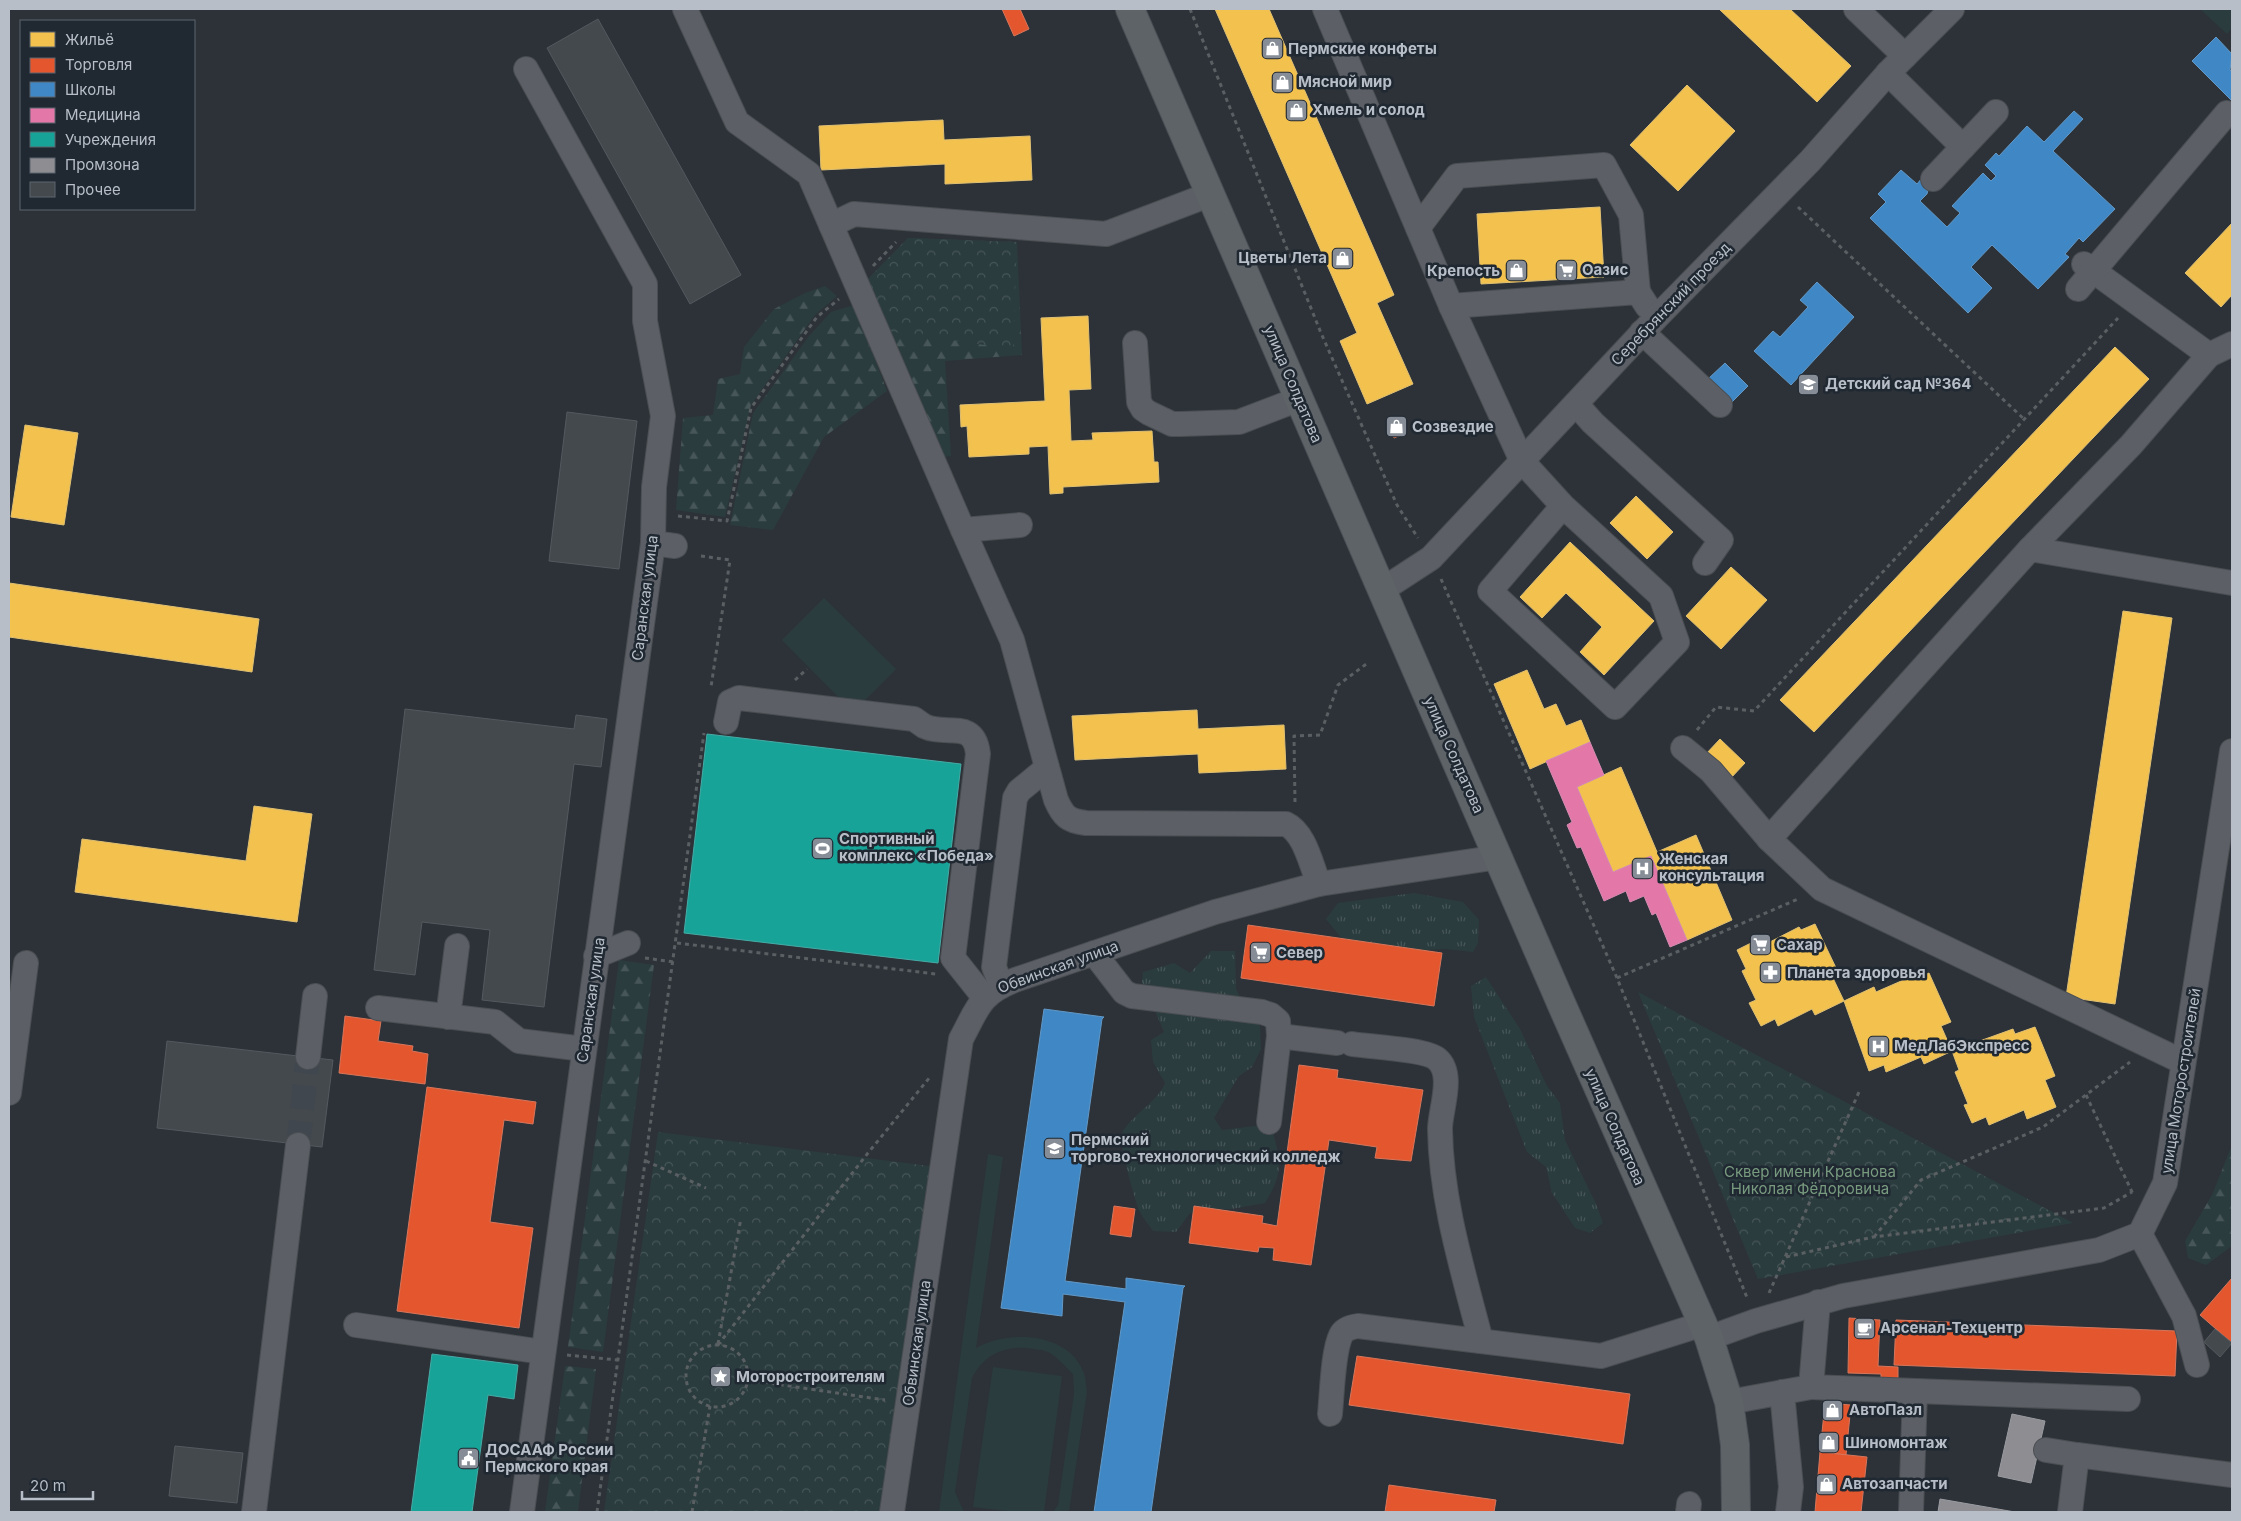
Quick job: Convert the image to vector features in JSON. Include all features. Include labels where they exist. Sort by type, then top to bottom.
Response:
[{"type":"main road","name":"улица Солдатова","points":[[1130,9],[1706,1331],[1729,1402],[1735,1445],[1736,1512]]},
{"type":"street","points":[[686,9],[737,122],[809,174],[1012,640],[1046,768],[1062,814],[1071,821],[1286,824],[1294,828],[1319,884]]},
{"type":"street","points":[[1325,9],[1451,306],[1522,461],[1563,506],[1661,596],[1677,642],[1615,707],[1490,591],[1563,506]]},
{"type":"street","points":[[1856,9],[1896,64],[1963,147]]},
{"type":"street","name":"Серебрянский проезд","points":[[1382,590],[1431,558],[1649,325],[1810,161],[1896,64],[1952,9]]},
{"type":"street","name":"Саранская улица","points":[[522,1512],[596,956],[666,545],[654,487],[663,416],[645,321],[645,284],[526,69]]},
{"type":"street","points":[[1933,179],[1996,112]]},
{"type":"street","points":[[2078,288],[2088,267],[2227,113]]},
{"type":"street","points":[[1418,228],[1457,176],[1604,165],[1631,215],[1638,292],[1649,325],[1720,405]]},
{"type":"street","points":[[831,225],[854,214],[1106,234],[1211,194]]},
{"type":"street","points":[[2088,267],[2209,356]]},
{"type":"street","points":[[1451,306],[1638,292]]},
{"type":"street","points":[[1135,343],[1139,402],[1143,409],[1149,413],[1172,424],[1239,422],[1299,399]]},
{"type":"street","points":[[1769,839],[2030,549],[2131,445],[2209,356],[2232,344]]},
{"type":"street","points":[[1576,404],[1593,423],[1721,540],[1705,563]]},
{"type":"street","points":[[963,530],[1020,525]]},
{"type":"street","points":[[2030,549],[2232,583]]},
{"type":"street","points":[[726,722],[730,702],[739,698],[914,719],[925,727],[969,734],[976,741],[978,754],[953,958],[961,968],[993,991]]},
{"type":"street","points":[[1683,748],[1711,771],[1769,839],[1822,889],[2184,1062]]},
{"type":"street","name":"улица Моторостроителей","points":[[2144,1227],[2165,1184],[2232,751]]},
{"type":"street","points":[[993,991],[994,967],[1015,798],[1019,790],[1046,768]]},
{"type":"street","name":"Обвинская улица","points":[[892,1512],[962,1039],[993,991],[1094,953],[1214,912],[1319,884],[1499,858]]},
{"type":"street","points":[[596,956],[628,942]]},
{"type":"street","points":[[448,1017],[456,946]]},
{"type":"street","points":[[1094,953],[1124,992],[1132,996],[1262,1012],[1271,1015],[1278,1021],[1279,1036],[1269,1122]]},
{"type":"street","points":[[9,1093],[26,963]]},
{"type":"street","points":[[308,1057],[315,996]]},
{"type":"street","points":[[378,1008],[495,1022],[519,1041],[584,1049]]},
{"type":"street","points":[[1279,1036],[1426,1053],[1438,1059],[1443,1067],[1446,1083],[1440,1128],[1446,1203],[1481,1341]]},
{"type":"street","points":[[254,1512],[298,1145]]},
{"type":"street","points":[[1330,1414],[1338,1347],[1342,1334],[1349,1328],[1358,1326],[1601,1356],[1756,1321],[1818,1302],[1918,1281],[2043,1262],[2099,1250],[2144,1227],[2184,1316],[2197,1365]]},
{"type":"street","points":[[1811,1387],[1818,1302]]},
{"type":"street","points":[[356,1325],[543,1352]]},
{"type":"street","points":[[1729,1402],[1811,1387],[2128,1399]]},
{"type":"street","points":[[1911,1512],[1915,1391]]},
{"type":"street","points":[[1782,1392],[1791,1487],[1788,1512]]},
{"type":"street","points":[[2046,1450],[2232,1475]]},
{"type":"street","points":[[2070,1512],[2077,1454]]},
{"type":"path","points":[[1190,9],[1321,333],[1398,505],[1431,558],[1617,978],[1756,1321]]},
{"type":"path","points":[[1792,201],[2024,419]]},
{"type":"path","points":[[666,545],[672,515],[727,521],[751,408],[817,317],[856,284],[918,219]]},
{"type":"path","points":[[1683,748],[1716,707],[1754,711],[2133,301]]},
{"type":"path","points":[[701,556],[730,560],[710,690]]},
{"type":"path","points":[[1294,828],[1294,736],[1320,735],[1338,685],[1369,662]]},
{"type":"path","points":[[597,1512],[677,943],[704,730]]},
{"type":"path","points":[[1617,978],[1822,889]]},
{"type":"path","points":[[677,943],[942,975],[961,968]]},
{"type":"path","points":[[1873,1237],[1921,1180],[2043,1127],[2152,1046]]},
{"type":"path","points":[[718,1345],[868,1153],[933,1074]]},
{"type":"path","points":[[1756,1321],[1859,1092]]},
{"type":"path","points":[[2086,1094],[2132,1192],[2144,1227]]},
{"type":"path","points":[[646,1161],[706,1188]]},
{"type":"path","points":[[1786,1257],[1873,1237],[2104,1208],[2132,1192]]},
{"type":"path","points":[[718,1345],[741,1218]]},
{"type":"path","points":[[718,1345],[727,1346],[744,1359],[748,1380],[745,1390],[730,1404],[720,1407],[700,1402],[693,1396],[686,1377],[687,1367],[699,1351],[718,1345]]},
{"type":"path","points":[[543,1352],[618,1360]]},
{"type":"path","points":[[748,1380],[908,1404]]},
{"type":"path","points":[[692,1512],[710,1406]]},
{"type":"green space","points":[[2200,9],[2232,9],[2232,28],[2227,34]]},
{"type":"green space","points":[[908,238],[1017,242],[1022,355],[945,361],[951,456],[930,459],[858,289]]},
{"type":"green space","points":[[908,238],[1017,242],[1013,349],[886,331],[865,287]]},
{"type":"green space","points":[[825,286],[837,296],[815,315],[751,405],[725,517],[676,510],[683,418],[713,415],[718,379],[740,374],[744,347],[774,309],[805,293]]},
{"type":"green space","points":[[854,305],[887,391],[824,437],[773,530],[730,525],[753,413],[809,336],[831,312]]},
{"type":"green space","points":[[824,598],[896,669],[853,712],[782,640]]},
{"type":"green space","points":[[1414,893],[1463,902],[1479,920],[1478,943],[1473,952],[1446,949],[1401,951],[1343,940],[1326,919],[1338,903]]},
{"type":"green space","points":[[1211,951],[1235,951],[1236,989],[1245,1007],[1260,1026],[1261,1049],[1252,1067],[1238,1077],[1214,1118],[1222,1130],[1255,1126],[1273,1133],[1278,1153],[1279,1169],[1275,1184],[1265,1203],[1232,1209],[1206,1209],[1190,1213],[1176,1232],[1153,1231],[1138,1207],[1121,1141],[1121,1136],[1129,1123],[1156,1097],[1165,1083],[1153,1062],[1151,1040],[1164,1032],[1155,1011],[1141,990],[1143,972],[1174,963],[1190,973]]},
{"type":"green space","points":[[619,960],[654,965],[603,1352],[568,1347]]},
{"type":"green space","points":[[1486,977],[1520,1029],[1547,1086],[1560,1103],[1565,1140],[1596,1204],[1603,1223],[1590,1233],[1575,1228],[1552,1193],[1546,1167],[1527,1152],[1474,1017],[1471,986]]},
{"type":"green space","name":"Сквер имени Краснова Николая Фёдоровича","points":[[1638,992],[2073,1223],[1758,1279]]},
{"type":"green space","points":[[658,1132],[930,1166],[882,1512],[604,1512]]},
{"type":"green space","points":[[2232,1145],[2232,1246],[2206,1265],[2188,1258],[2185,1241],[2212,1195]]},
{"type":"green space","points":[[988,1154],[1003,1157],[976,1348],[1004,1338],[1036,1338],[1051,1342],[1065,1349],[1076,1359],[1084,1373],[1087,1392],[1069,1512],[1053,1512],[1058,1505],[1074,1394],[1073,1374],[1059,1360],[1046,1351],[1015,1348],[990,1357],[972,1378],[955,1492],[964,1512],[939,1512]]},
{"type":"green space","points":[[565,1366],[596,1369],[578,1512],[545,1512]]},
{"type":"green space","points":[[993,1367],[1062,1376],[1044,1512],[1016,1512],[973,1507]]},
{"type":"building: Жильё","points":[[1215,9],[1269,9],[1394,295],[1377,303],[1413,384],[1367,404],[1340,341],[1357,333]]},
{"type":"building: Жильё","points":[[1719,9],[1790,9],[1851,66],[1817,102]]},
{"type":"building: Жильё","points":[[1687,85],[1735,131],[1678,191],[1630,145]]},
{"type":"building: Жильё","points":[[943,120],[944,140],[1030,136],[1032,180],[945,184],[945,164],[821,170],[819,126]]},
{"type":"building: Жильё","points":[[1600,207],[1604,277],[1481,284],[1477,214]]},
{"type":"building: Жильё","points":[[2232,223],[2232,295],[2221,307],[2185,273]]},
{"type":"building: Жильё","points":[[1088,316],[1091,389],[1069,390],[1071,441],[1093,440],[1092,433],[1152,431],[1154,462],[1158,462],[1159,482],[1063,487],[1063,493],[1050,494],[1048,446],[1029,447],[1029,454],[969,457],[967,426],[961,427],[960,405],[1045,401],[1041,318]]},
{"type":"building: Жильё","points":[[2115,347],[2149,379],[1814,732],[1780,700]]},
{"type":"building: Жильё","points":[[25,425],[78,433],[64,525],[11,517]]},
{"type":"building: Жильё","points":[[1636,496],[1673,532],[1647,559],[1610,523]]},
{"type":"building: Жильё","points":[[1570,542],[1654,621],[1604,675],[1580,652],[1602,627],[1566,593],[1542,618],[1520,597]]},
{"type":"building: Жильё","points":[[1731,567],[1767,600],[1721,649],[1686,616]]},
{"type":"building: Жильё","points":[[9,583],[259,619],[252,672],[9,637]]},
{"type":"building: Жильё","points":[[2123,611],[2172,618],[2115,1004],[2066,997]]},
{"type":"building: Жильё","points":[[1527,670],[1544,709],[1556,704],[1566,726],[1581,720],[1590,742],[1530,769],[1494,684]]},
{"type":"building: Жильё","points":[[1197,710],[1198,729],[1284,725],[1286,769],[1199,773],[1198,754],[1075,760],[1072,716]]},
{"type":"building: Жильё","points":[[1720,739],[1745,763],[1730,779],[1705,755]]},
{"type":"building: Жильё","points":[[1621,767],[1657,852],[1696,835],[1732,920],[1687,940],[1651,856],[1613,872],[1577,787]]},
{"type":"building: Жильё","points":[[254,806],[312,814],[297,922],[75,892],[82,839],[246,861]]},
{"type":"building: Жильё","points":[[1815,924],[1838,972],[1832,976],[1844,1001],[1815,1015],[1812,1009],[1778,1026],[1775,1019],[1761,1026],[1749,1003],[1756,1000],[1742,971],[1746,969],[1737,950],[1761,938],[1764,945],[1799,927],[1801,930]]},
{"type":"building: Жильё","points":[[1929,973],[1951,1022],[1941,1026],[1952,1051],[1924,1064],[1921,1057],[1886,1072],[1884,1065],[1869,1071],[1844,1001],[1874,987],[1876,992],[1915,975],[1916,979]]},
{"type":"building: Жильё","points":[[2035,1027],[2055,1076],[2045,1080],[2056,1107],[2027,1119],[2024,1110],[1989,1125],[1986,1117],[1972,1123],[1964,1105],[1968,1104],[1955,1072],[1959,1070],[1952,1051],[2013,1029],[2015,1034]]},
{"type":"building: Торговля","points":[[1002,9],[1020,9],[1029,29],[1014,36]]},
{"type":"building: Торговля","points":[[1398,419],[1404,434],[1394,438],[1388,423]]},
{"type":"building: Торговля","points":[[1248,925],[1442,953],[1434,1006],[1241,978]]},
{"type":"building: Торговля","points":[[345,1016],[381,1021],[378,1041],[413,1046],[412,1051],[428,1054],[425,1084],[339,1073]]},
{"type":"building: Торговля","points":[[1299,1065],[1338,1070],[1337,1078],[1423,1090],[1411,1161],[1375,1158],[1377,1147],[1329,1140],[1311,1265],[1273,1260],[1274,1248],[1259,1247],[1258,1252],[1189,1243],[1194,1206],[1263,1216],[1262,1223],[1277,1226]]},
{"type":"building: Торговля","points":[[427,1087],[536,1102],[533,1124],[504,1120],[490,1222],[533,1228],[519,1328],[397,1311]]},
{"type":"building: Торговля","points":[[1114,1206],[1135,1209],[1131,1237],[1110,1234]]},
{"type":"building: Торговля","points":[[2232,1278],[2232,1343],[2200,1315]]},
{"type":"building: Торговля","points":[[1849,1318],[1880,1320],[1878,1366],[1898,1367],[1898,1382],[1881,1381],[1881,1374],[1848,1373]]},
{"type":"building: Торговля","points":[[1896,1320],[2177,1331],[2175,1376],[1894,1365]]},
{"type":"building: Торговля","points":[[1357,1356],[1630,1394],[1623,1444],[1349,1405]]},
{"type":"building: Торговля","points":[[1825,1403],[1851,1405],[1846,1455],[1820,1452]]},
{"type":"building: Торговля","points":[[1820,1452],[1867,1457],[1861,1512],[1815,1512]]},
{"type":"building: Торговля","points":[[1389,1485],[1496,1500],[1494,1512],[1385,1512]]},
{"type":"building: Школы","points":[[2216,37],[2232,54],[2230,70],[2232,72],[2232,101],[2192,61]]},
{"type":"building: Школы","points":[[2074,111],[2083,119],[2053,151],[2115,209],[2083,242],[2079,238],[2065,254],[2069,257],[2038,289],[1992,245],[1971,267],[1992,288],[1968,313],[1870,218],[1886,202],[1878,194],[1901,170],[1917,184],[1922,178],[1929,186],[1927,194],[1920,201],[1947,227],[1960,213],[1952,206],[1983,173],[1991,181],[1996,176],[1985,165],[1996,153],[1999,156],[2027,126],[2044,142]]},
{"type":"building: Школы","points":[[1817,282],[1854,317],[1791,385],[1754,351],[1773,331],[1780,337],[1808,307],[1800,300]]},
{"type":"building: Школы","points":[[1725,363],[1748,386],[1731,403],[1708,379]]},
{"type":"building: Школы","name":"Пермский торгово-технологический колледж","points":[[1044,1009],[1104,1017],[1102,1019],[1065,1281],[1126,1289],[1126,1278],[1185,1286],[1183,1288],[1151,1512],[1094,1512],[1125,1302],[1063,1294],[1062,1316],[1001,1308]]},
{"type":"building: Медицина","points":[[1590,742],[1604,775],[1577,787],[1613,872],[1651,856],[1687,940],[1670,947],[1656,913],[1652,915],[1644,896],[1630,902],[1626,891],[1604,901],[1581,847],[1577,848],[1567,825],[1572,822],[1546,761]]},
{"type":"building: Учреждения","name":"Спортивный комплекс «Победа»","points":[[707,734],[961,764],[938,963],[684,933]]},
{"type":"building: Учреждения","points":[[432,1354],[518,1365],[514,1399],[488,1395],[472,1512],[411,1512]]},
{"type":"building: Промзона","points":[[2012,1414],[2045,1421],[2031,1483],[1998,1476]]},
{"type":"building: Промзона","points":[[1940,1499],[2015,1512],[1938,1512]]},
{"type":"building: Прочее","points":[[598,19],[741,275],[690,304],[547,48]]},
{"type":"building: Прочее","points":[[567,412],[637,421],[619,569],[549,561]]},
{"type":"building: Прочее","points":[[405,709],[574,729],[576,715],[607,719],[601,767],[574,764],[544,1007],[482,1000],[490,930],[422,922],[415,975],[374,970]]},
{"type":"building: Прочее","points":[[167,1041],[333,1060],[322,1147],[157,1128]]},
{"type":"building: Прочее","points":[[2215,1329],[2232,1343],[2220,1357],[2204,1342]]},
{"type":"building: Прочее","points":[[175,1446],[243,1453],[237,1503],[169,1496]]},
{"type":"tunnel","points":[[298,1145],[308,1057]]},
{"type":"place","name":"Пермские конфеты","points":[[1272,49]]},
{"type":"place","name":"Мясной мир","points":[[1282,82]]},
{"type":"place","name":"Хмель и солод","points":[[1296,110]]},
{"type":"place","name":"Цветы Лета","points":[[1343,258]]},
{"type":"place","name":"Оазис","points":[[1566,270]]},
{"type":"place","name":"Крепость","points":[[1516,271]]},
{"type":"place","name":"Детский сад №364","points":[[1809,384]]},
{"type":"place","name":"Созвездие","points":[[1396,427]]},
{"type":"place","name":"Спортивный комплекс «Победа»","points":[[823,848]]},
{"type":"place","name":"Женская консультация","points":[[1643,868]]},
{"type":"place","name":"Сахар","points":[[1760,945]]},
{"type":"place","name":"Север","points":[[1260,953]]},
{"type":"place","name":"Планета здоровья","points":[[1771,973]]},
{"type":"place","name":"МедЛабЭкспресс","points":[[1878,1046]]},
{"type":"place","name":"Пермский торгово-технологический колледж","points":[[1055,1149]]},
{"type":"place","name":"Арсенал-Техцентр","points":[[1864,1328]]},
{"type":"place","name":"Моторостроителям","points":[[720,1377]]},
{"type":"place","name":"АвтоПазл","points":[[1833,1410]]},
{"type":"place","name":"Шиномонтаж","points":[[1829,1443]]},
{"type":"place","name":"ДОСААФ России Пермского края","points":[[469,1459]]},
{"type":"place","name":"Автозапчасти","points":[[1826,1484]]}]
